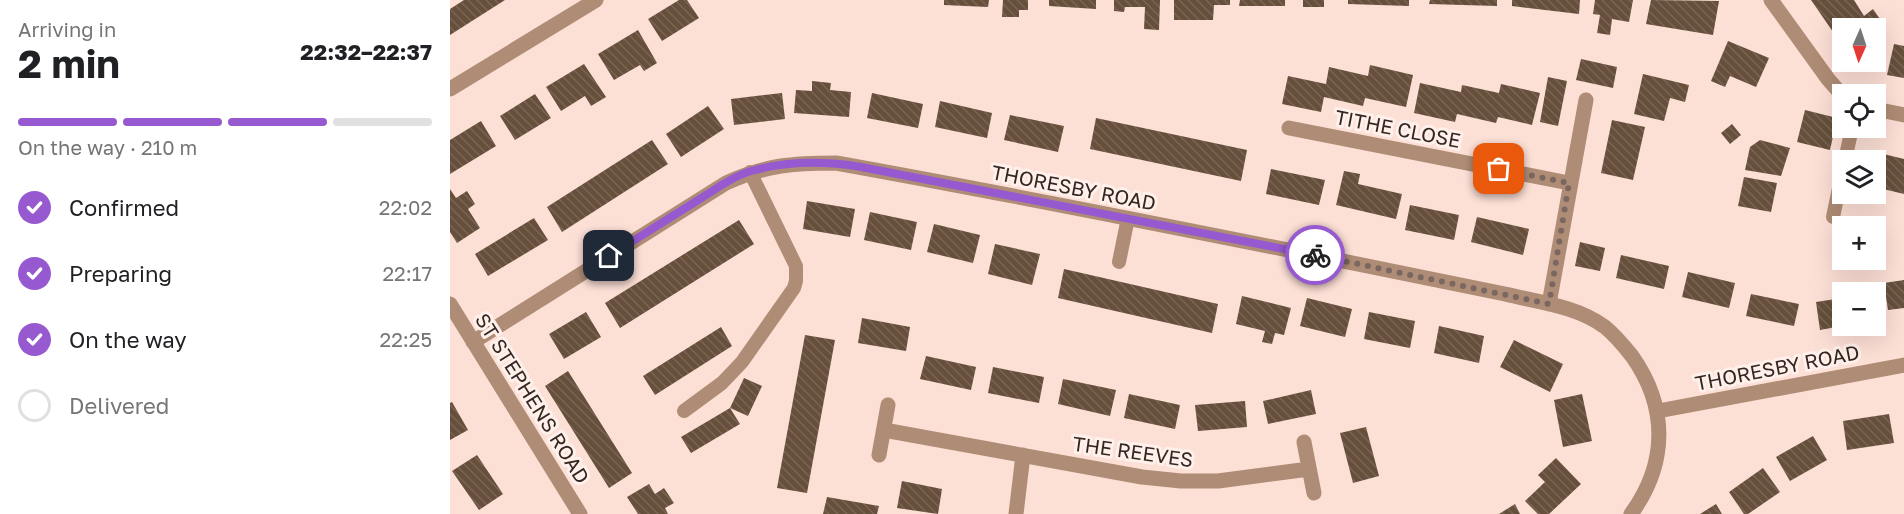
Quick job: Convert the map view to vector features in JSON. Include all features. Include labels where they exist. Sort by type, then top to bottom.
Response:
[{"type":"street","points":[[450,89],[596,0]]},
{"type":"street","points":[[1771,0],[1832,84]]},
{"type":"street","points":[[1549,304],[1569,183],[1586,100]]},
{"type":"street","points":[[1886,111],[1904,115]]},
{"type":"street","name":"TITHE CLOSE","points":[[1289,128],[1569,183]]},
{"type":"street","name":"THORESBY ROAD","points":[[473,342],[726,183],[750,172],[779,165],[836,163],[1430,278],[1549,304],[1581,314],[1604,327],[1624,346],[1642,371],[1658,411],[1655,466],[1646,491],[1631,514]]},
{"type":"street","name":"ST STEPHENS ROAD","points":[[450,304],[580,514]]},
{"type":"street","name":"THORESBY ROAD","points":[[1658,411],[1904,365]]},
{"type":"street","points":[[879,455],[888,405]]},
{"type":"street","name":"THE REEVES","points":[[884,430],[1142,477],[1180,481],[1218,481],[1309,469]]},
{"type":"street","points":[[1304,442],[1314,493]]},
{"type":"street","points":[[1016,514],[1023,455]]},
{"type":"lane","points":[[684,411],[722,383],[742,362],[794,288],[796,281],[796,266],[750,172]]},
{"type":"lane","points":[[1119,262],[1128,218]]},
{"type":"building","points":[[464,0],[505,0],[450,35],[450,9]]},
{"type":"building","points":[[679,0],[687,0],[699,18],[662,41],[648,19]]},
{"type":"building","points":[[944,0],[989,0],[988,7],[944,5]]},
{"type":"building","points":[[1003,0],[1028,0],[1028,10],[1019,10],[1019,17],[1002,17]]},
{"type":"building","points":[[1049,0],[1096,0],[1096,9],[1049,6]]},
{"type":"building","points":[[1114,0],[1160,0],[1159,30],[1144,29],[1145,7],[1125,7],[1124,12],[1114,11]]},
{"type":"building","points":[[1174,0],[1230,0],[1230,5],[1214,5],[1213,20],[1174,20]]},
{"type":"building","points":[[1240,0],[1285,0],[1285,6],[1239,6]]},
{"type":"building","points":[[1303,0],[1324,0],[1324,7],[1303,7]]},
{"type":"building","points":[[1348,0],[1409,0],[1409,6],[1348,4]]},
{"type":"building","points":[[1430,0],[1497,0],[1497,6],[1429,4]]},
{"type":"building","points":[[1512,0],[1580,0],[1579,14],[1512,6]]},
{"type":"building","points":[[1595,0],[1633,0],[1629,22],[1612,19],[1610,35],[1597,33],[1600,15],[1593,14]]},
{"type":"building","points":[[1651,0],[1719,1],[1713,35],[1646,24]]},
{"type":"building","points":[[1811,0],[1854,0],[1864,16],[1873,9],[1879,18],[1832,18],[1832,30]]},
{"type":"building","points":[[638,30],[657,63],[644,71],[640,65],[614,80],[598,54]]},
{"type":"building","points":[[1728,41],[1769,58],[1756,87],[1730,76],[1725,87],[1711,81]]},
{"type":"building","points":[[1894,44],[1904,46],[1904,78],[1887,75]]},
{"type":"building","points":[[1581,59],[1617,67],[1613,88],[1576,80]]},
{"type":"building","points":[[584,64],[606,97],[591,106],[585,96],[561,111],[546,87]]},
{"type":"building","points":[[1370,65],[1413,75],[1406,107],[1365,98],[1363,106],[1324,97],[1321,112],[1282,104],[1288,76],[1326,84],[1329,67],[1368,76]]},
{"type":"building","points":[[1643,74],[1689,85],[1685,102],[1670,98],[1664,121],[1634,114]]},
{"type":"building","points":[[1548,77],[1567,81],[1558,126],[1540,122]]},
{"type":"building","points":[[812,81],[831,83],[830,90],[851,92],[849,117],[794,113],[796,90],[812,91]]},
{"type":"building","points":[[1420,83],[1461,92],[1462,85],[1499,93],[1501,84],[1540,93],[1532,125],[1498,117],[1496,123],[1457,114],[1455,122],[1414,113]]},
{"type":"building","points":[[782,93],[785,119],[734,125],[731,99]]},
{"type":"building","points":[[872,93],[923,104],[918,128],[867,118]]},
{"type":"building","points":[[535,94],[551,118],[515,140],[500,116]]},
{"type":"building","points":[[940,101],[992,113],[987,138],[935,127]]},
{"type":"building","points":[[708,106],[724,129],[681,157],[666,134]]},
{"type":"building","points":[[1805,110],[1832,117],[1833,138],[1830,150],[1797,142]]},
{"type":"building","points":[[1010,115],[1064,126],[1058,152],[1004,140]]},
{"type":"building","points":[[1096,118],[1247,150],[1241,181],[1090,149]]},
{"type":"building","points":[[1612,120],[1645,127],[1633,180],[1601,173]]},
{"type":"building","points":[[481,121],[496,146],[450,174],[450,140]]},
{"type":"building","points":[[1732,124],[1741,135],[1730,144],[1721,133]]},
{"type":"building","points":[[652,140],[668,164],[562,232],[547,207]]},
{"type":"building","points":[[1760,140],[1790,148],[1781,176],[1745,170],[1750,147]]},
{"type":"building","points":[[1886,155],[1904,159],[1904,194],[1886,190]]},
{"type":"building","points":[[1271,169],[1325,180],[1319,205],[1266,194]]},
{"type":"building","points":[[1344,171],[1360,174],[1358,184],[1402,194],[1396,219],[1336,205]]},
{"type":"building","points":[[1744,177],[1777,183],[1771,212],[1738,206]]},
{"type":"building","points":[[450,189],[456,198],[467,191],[475,204],[468,209],[480,228],[457,243],[450,232]]},
{"type":"building","points":[[807,201],[855,209],[850,237],[803,229]]},
{"type":"building","points":[[1410,205],[1459,215],[1454,240],[1405,230]]},
{"type":"building","points":[[870,212],[917,222],[911,250],[864,240]]},
{"type":"building","points":[[1477,217],[1529,229],[1523,255],[1471,242]]},
{"type":"building","points":[[534,218],[548,240],[488,276],[475,254]]},
{"type":"building","points":[[739,220],[754,244],[620,328],[605,303]]},
{"type":"building","points":[[934,224],[980,235],[973,263],[927,252]]},
{"type":"building","points":[[1580,242],[1605,248],[1600,271],[1575,266]]},
{"type":"building","points":[[995,244],[1040,254],[1032,285],[988,274]]},
{"type":"building","points":[[1621,255],[1669,266],[1664,289],[1616,278]]},
{"type":"building","points":[[1064,269],[1218,304],[1212,333],[1058,298]]},
{"type":"building","points":[[1688,272],[1735,283],[1729,308],[1682,297]]},
{"type":"building","points":[[1904,280],[1904,308],[1888,310],[1886,283]]},
{"type":"building","points":[[1751,294],[1799,304],[1794,326],[1746,316]]},
{"type":"building","points":[[1242,296],[1291,308],[1284,335],[1275,333],[1272,344],[1262,342],[1265,331],[1236,324]]},
{"type":"building","points":[[1307,298],[1352,309],[1345,337],[1300,326]]},
{"type":"building","points":[[1832,300],[1832,328],[1820,330],[1816,302]]},
{"type":"building","points":[[586,312],[601,337],[564,359],[549,334]]},
{"type":"building","points":[[1369,312],[1415,321],[1410,348],[1364,339]]},
{"type":"building","points":[[862,318],[910,327],[906,351],[858,343]]},
{"type":"building","points":[[1439,326],[1484,336],[1479,363],[1434,353]]},
{"type":"building","points":[[721,327],[732,346],[655,395],[643,376]]},
{"type":"building","points":[[805,335],[835,340],[807,493],[777,488]]},
{"type":"building","points":[[1514,340],[1563,364],[1550,392],[1500,367]]},
{"type":"building","points":[[926,356],[976,367],[971,390],[920,379]]},
{"type":"building","points":[[993,367],[1044,377],[1039,403],[988,393]]},
{"type":"building","points":[[568,371],[632,473],[609,488],[545,386]]},
{"type":"building","points":[[744,378],[762,386],[748,416],[730,408]]},
{"type":"building","points":[[1063,379],[1116,390],[1110,416],[1058,404]]},
{"type":"building","points":[[1311,390],[1316,414],[1268,424],[1263,401]]},
{"type":"building","points":[[1129,394],[1180,405],[1175,429],[1124,418]]},
{"type":"building","points":[[1582,394],[1592,441],[1563,447],[1554,400]]},
{"type":"building","points":[[1245,401],[1247,427],[1198,431],[1195,405]]},
{"type":"building","points":[[452,402],[468,430],[450,440],[450,403]]},
{"type":"building","points":[[730,408],[740,424],[691,453],[681,437]]},
{"type":"building","points":[[1889,414],[1894,443],[1847,450],[1843,421]]},
{"type":"building","points":[[1366,427],[1379,476],[1353,483],[1340,433]]},
{"type":"building","points":[[1813,436],[1827,460],[1790,481],[1776,457]]},
{"type":"building","points":[[477,455],[503,494],[479,510],[452,471]]},
{"type":"building","points":[[1556,458],[1581,484],[1549,514],[1538,514],[1525,501],[1545,482],[1538,475]]},
{"type":"building","points":[[1763,468],[1780,492],[1748,514],[1744,514],[1729,492]]},
{"type":"building","points":[[902,481],[942,489],[938,514],[897,508]]},
{"type":"building","points":[[649,484],[655,494],[664,488],[674,503],[665,508],[668,514],[638,514],[627,497]]},
{"type":"building","points":[[827,497],[879,506],[877,514],[823,514]]},
{"type":"building","points":[[1515,504],[1520,514],[1499,514]]},
{"type":"building","points":[[1716,504],[1722,514],[1700,514]]},
{"type":"way so far","points":[[1315,255],[1549,304],[1569,183],[1499,169]]},
{"type":"route","points":[[609,256],[726,183],[750,172],[779,165],[809,163],[836,163],[861,167],[1315,255]]}]
